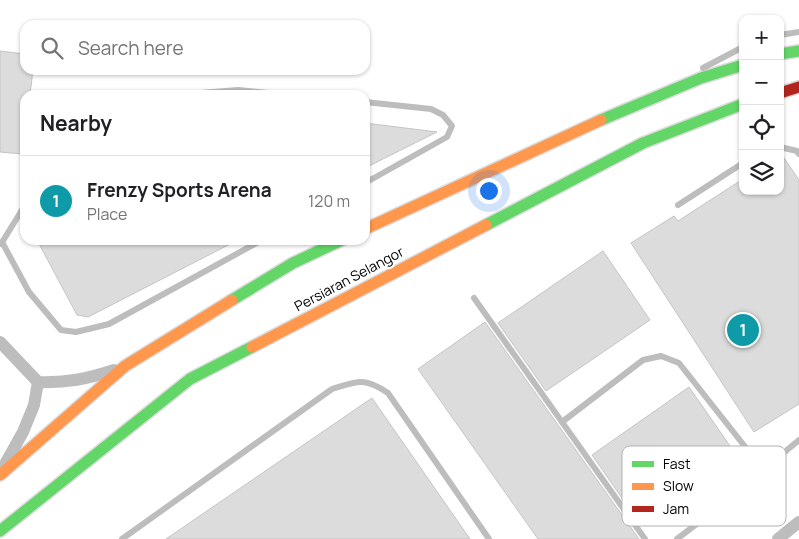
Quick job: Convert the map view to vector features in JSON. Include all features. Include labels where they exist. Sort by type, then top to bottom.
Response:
[{"type":"main road","points":[[784,54],[799,52]]},
{"type":"main road","points":[[370,228],[615,114],[701,78],[739,66]]},
{"type":"main road","points":[[784,92],[799,87]]},
{"type":"main road","name":"Persiaran Selangor","points":[[0,531],[190,378],[642,143],[739,105]]},
{"type":"main road","points":[[0,474],[125,366],[293,263],[331,245]]},
{"type":"street","points":[[784,99],[799,97]]},
{"type":"street","points":[[0,342],[38,382],[62,382],[90,378],[125,366]]},
{"type":"street","points":[[0,474],[23,432],[34,405],[38,382]]},
{"type":"street","points":[[778,539],[799,522]]},
{"type":"lane","points":[[784,34],[799,32]]},
{"type":"lane","points":[[700,70],[739,50]]},
{"type":"lane","points":[[615,114],[692,74]]},
{"type":"lane","points":[[370,103],[431,109],[443,115],[452,126],[447,138],[370,180]]},
{"type":"lane","points":[[784,148],[797,151],[799,154]]},
{"type":"lane","points":[[678,205],[739,166]]},
{"type":"lane","points":[[20,213],[1,244],[29,292],[61,330],[76,332],[109,324],[253,245]]},
{"type":"lane","points":[[474,298],[622,508]]},
{"type":"lane","points":[[562,422],[642,360],[661,356],[679,364],[744,446]]},
{"type":"lane","points":[[122,539],[332,389],[354,382],[365,381],[376,385],[388,393],[489,539]]},
{"type":"lane","points":[[786,452],[799,440]]},
{"type":"lane","points":[[635,526],[644,539]]},
{"type":"lane","points":[[677,539],[694,526]]},
{"type":"building","points":[[0,51],[20,53],[20,75],[32,75],[31,90],[20,90],[20,154],[0,152]]},
{"type":"building","points":[[370,124],[437,132],[370,166]]},
{"type":"building","points":[[784,158],[799,180],[799,404],[754,432],[631,243],[674,216],[678,221],[739,182],[739,195],[784,195]]},
{"type":"building","points":[[40,245],[228,245],[88,317],[77,315]]},
{"type":"building","points":[[603,251],[650,320],[546,391],[498,323]]},
{"type":"building","points":[[485,322],[622,515],[622,526],[630,526],[639,539],[538,539],[418,369]]},
{"type":"building","points":[[689,387],[730,446],[622,446],[622,498],[592,455]]},
{"type":"building","points":[[372,398],[470,539],[166,539]]},
{"type":"traffic: fast","points":[[784,53],[799,51]]},
{"type":"traffic: fast","points":[[601,120],[701,78],[739,66]]},
{"type":"traffic: fast","points":[[486,225],[643,143],[740,105]]},
{"type":"traffic: fast","points":[[232,300],[293,263],[331,245]]},
{"type":"traffic: fast","points":[[0,531],[190,379],[252,347]]},
{"type":"traffic: slow","points":[[370,227],[601,120]]},
{"type":"traffic: slow","points":[[252,347],[486,225]]},
{"type":"traffic: slow","points":[[0,475],[125,366],[232,300]]},
{"type":"traffic: jam","points":[[784,92],[799,87]]},
{"type":"place","name":"Frenzy Sports Arena","points":[[743,330]]}]
